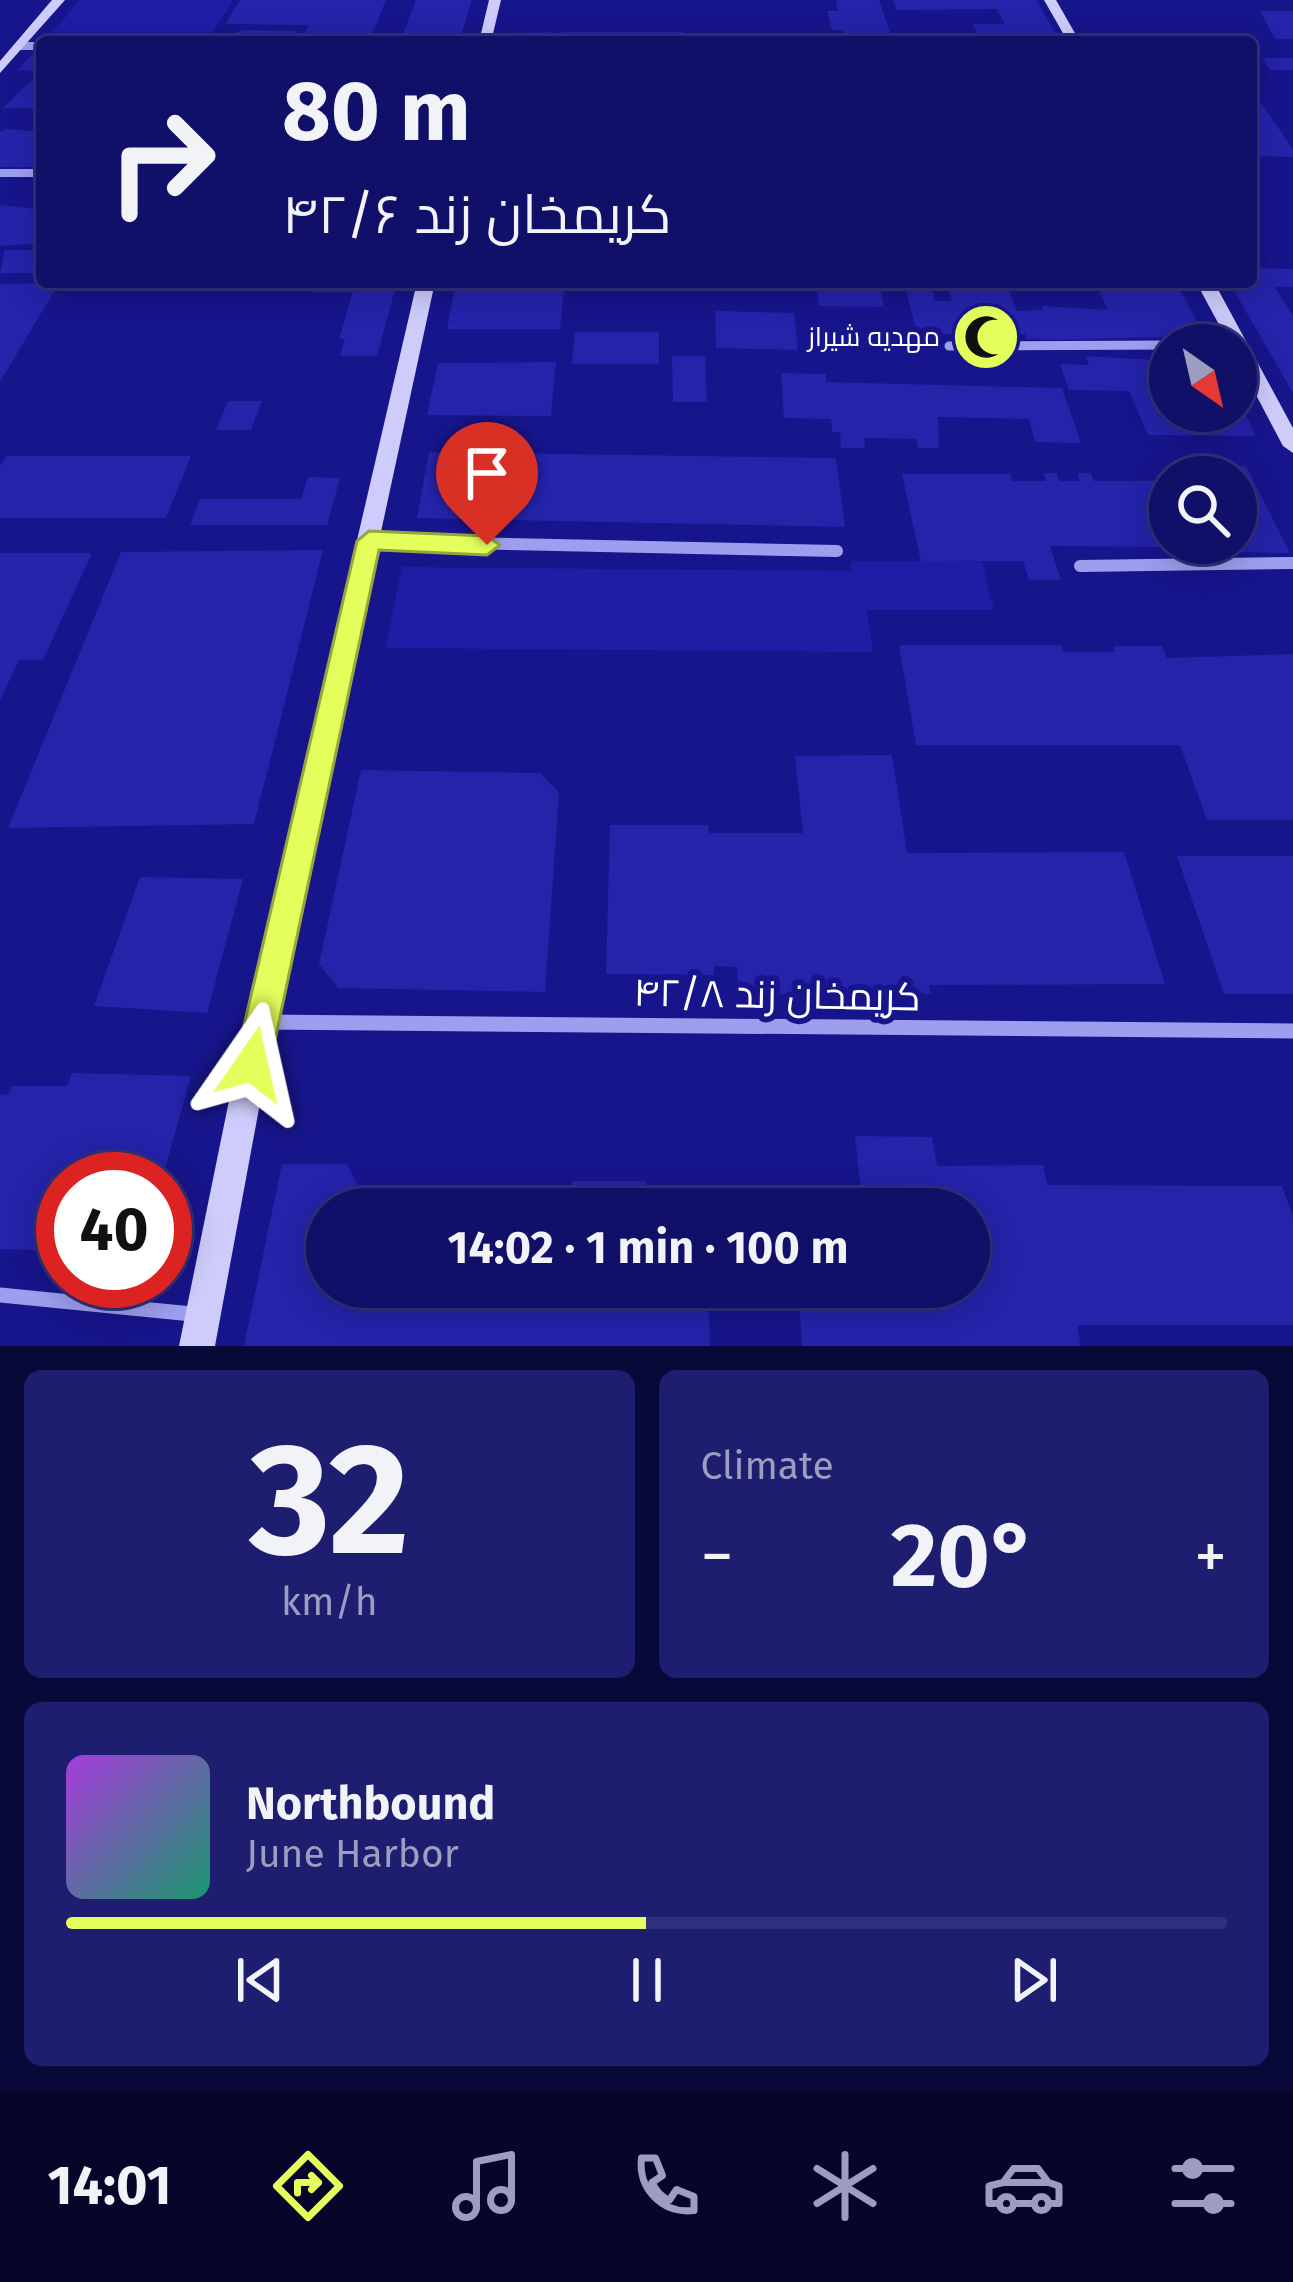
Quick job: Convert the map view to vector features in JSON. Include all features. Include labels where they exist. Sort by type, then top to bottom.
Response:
[{"type":"street","points":[[0,69],[59,0]]},
{"type":"street","points":[[487,36],[496,0]]},
{"type":"street","points":[[1050,0],[1071,36]]},
{"type":"street","points":[[20,46],[36,46]]},
{"type":"street","points":[[0,173],[36,173]]},
{"type":"street","points":[[0,1295],[201,1330],[260,1022],[426,288]]},
{"type":"street","points":[[1207,288],[1227,324]]},
{"type":"street","points":[[949,346],[1149,345]]},
{"type":"street","points":[[1257,380],[1293,446]]},
{"type":"street","points":[[369,541],[566,549],[837,551]]},
{"type":"street","points":[[1080,566],[1293,563]]},
{"type":"street","name":"کریمخان زند ۴۲/۸","points":[[260,1022],[1293,1031]]},
{"type":"shaded area","points":[[80,0],[233,0],[211,36],[49,36]]},
{"type":"shaded area","points":[[851,561],[982,562],[994,610],[867,610],[873,652],[385,648],[402,567],[851,571]]},
{"type":"building","points":[[240,0],[386,0],[371,36],[304,36],[309,25],[225,24]]},
{"type":"building","points":[[416,0],[472,0],[461,36],[402,36]]},
{"type":"building","points":[[836,0],[879,0],[891,36],[845,36],[843,30],[832,30],[827,11],[838,11]]},
{"type":"building","points":[[893,0],[1036,0],[1057,36],[935,36],[978,35],[973,24],[1005,24],[997,9],[897,10]]},
{"type":"building","points":[[1260,11],[1293,11],[1293,39],[1275,39]]},
{"type":"building","points":[[245,30],[296,31],[293,36],[234,36]]},
{"type":"building","points":[[551,32],[551,36],[510,33]]},
{"type":"building","points":[[562,32],[683,32],[683,36],[562,36]]},
{"type":"building","points":[[1108,33],[1212,36],[1109,36]]},
{"type":"building","points":[[34,52],[36,52],[36,71],[18,70]]},
{"type":"building","points":[[1262,58],[1293,58],[1293,70],[1270,70]]},
{"type":"building","points":[[36,76],[36,108],[3,108]]},
{"type":"building","points":[[1257,98],[1293,149],[1293,157],[1257,156]]},
{"type":"building","points":[[0,132],[36,132],[36,167],[0,167]]},
{"type":"building","points":[[0,205],[35,209],[36,243],[0,246]]},
{"type":"building","points":[[5,250],[36,250],[36,273],[0,273]]},
{"type":"building","points":[[1257,268],[1293,269],[1293,287],[1275,287],[1293,316],[1293,393],[1232,288],[1257,288]]},
{"type":"building","points":[[0,284],[56,288],[0,382]]},
{"type":"building","points":[[311,288],[395,288],[377,356],[340,356],[345,339],[339,339],[353,292],[309,292]]},
{"type":"building","points":[[455,288],[564,290],[560,329],[447,329]]},
{"type":"building","points":[[817,288],[880,288],[884,307],[819,306]]},
{"type":"building","points":[[906,288],[932,288],[935,301],[952,301],[948,288],[1008,288],[1017,311],[1043,310],[1042,306],[1108,310],[1098,288],[1179,288],[1199,324],[1149,324],[1149,337],[1055,340],[1027,339],[1025,334],[917,334]]},
{"type":"building","points":[[715,311],[794,313],[798,350],[716,348]]},
{"type":"building","points":[[575,332],[659,332],[659,364],[572,364]]},
{"type":"building","points":[[672,356],[705,356],[707,402],[673,402]]},
{"type":"building","points":[[1086,356],[1149,360],[1149,432],[1254,432],[1256,436],[1148,435],[1129,391],[1069,390],[1060,364],[1089,365]]},
{"type":"building","points":[[556,362],[551,416],[427,415],[438,363]]},
{"type":"building","points":[[781,373],[826,374],[826,382],[1062,388],[1081,443],[1035,442],[1029,419],[938,417],[939,448],[918,448],[916,439],[864,438],[865,448],[841,448],[840,432],[832,432],[831,419],[784,418]]},
{"type":"building","points":[[228,401],[262,401],[251,430],[216,430]]},
{"type":"building","points":[[429,452],[836,458],[845,527],[417,518]]},
{"type":"building","points":[[6,456],[191,456],[166,518],[0,518],[0,466]]},
{"type":"building","points":[[1043,473],[1057,473],[1059,481],[1080,481],[1077,473],[1091,473],[1094,481],[1149,481],[1149,547],[1050,546],[1061,580],[1029,580],[1023,561],[921,562],[902,474],[1010,474],[1012,481],[1046,481]]},
{"type":"building","points":[[308,477],[340,478],[327,525],[190,525],[200,499],[301,499]]},
{"type":"building","points":[[1257,488],[1290,553],[1257,552]]},
{"type":"building","points":[[323,550],[254,824],[8,828],[121,552]]},
{"type":"building","points":[[0,553],[92,553],[43,660],[19,660],[0,700]]},
{"type":"building","points":[[899,645],[1061,645],[1063,652],[1162,646],[1167,658],[1293,654],[1293,820],[1207,820],[1180,745],[916,745]]},
{"type":"building","points":[[892,755],[907,853],[1124,852],[1165,984],[929,985],[931,994],[738,994],[737,967],[714,966],[714,975],[606,974],[610,825],[708,825],[709,833],[803,833],[795,756]]},
{"type":"building","points":[[361,770],[540,773],[559,792],[545,992],[338,988],[319,964]]},
{"type":"building","points":[[1177,856],[1293,856],[1293,994],[1224,994]]},
{"type":"building","points":[[140,877],[243,879],[207,1013],[94,1006]]},
{"type":"building","points":[[72,1073],[191,1076],[170,1152],[36,1152],[36,1250],[0,1249],[0,1094],[8,1095],[12,1086],[67,1086]]},
{"type":"building","points":[[855,1136],[932,1137],[937,1166],[1043,1165],[1047,1185],[1282,1186],[1293,1217],[1293,1325],[1077,1325],[1081,1346],[802,1346],[799,1308],[990,1308],[990,1188],[861,1188]]},
{"type":"building","points":[[282,1164],[347,1164],[359,1188],[306,1188],[306,1308],[709,1308],[710,1346],[244,1346]]},
{"type":"building","points":[[572,1181],[646,1181],[646,1188],[572,1188]]},
{"type":"place","name":"مهدیه شیراز","points":[[986,337]]},
{"type":"route","points":[[252,1064],[369,541],[487,545]]}]
